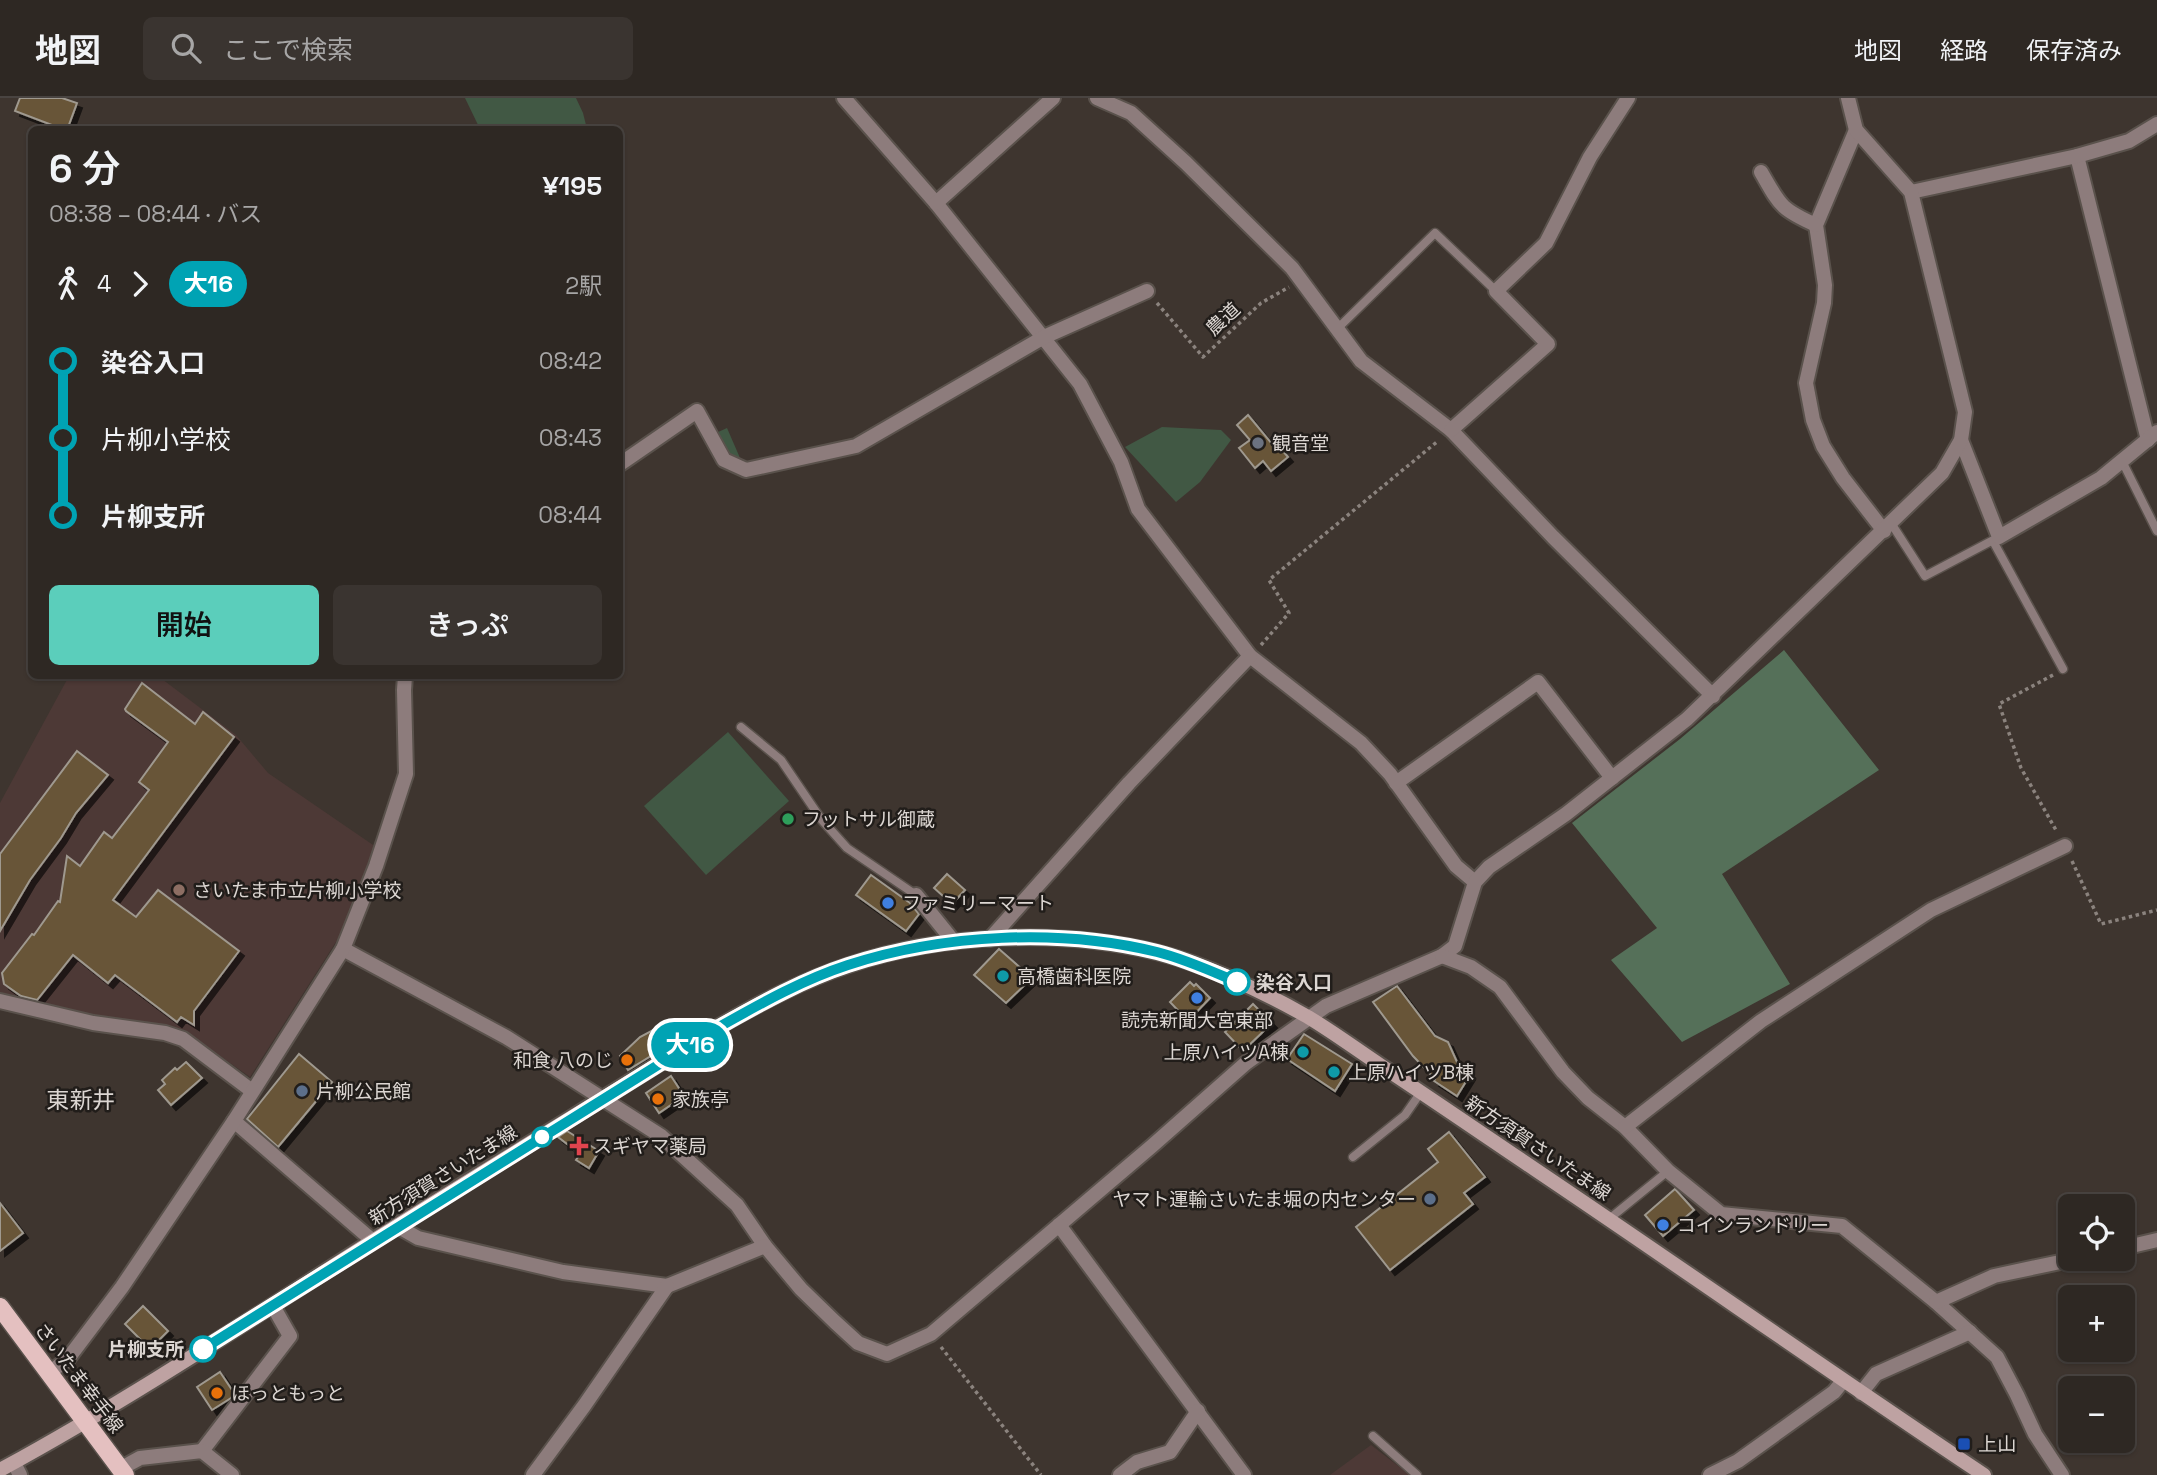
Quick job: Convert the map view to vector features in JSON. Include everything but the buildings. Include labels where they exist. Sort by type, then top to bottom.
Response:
[{"type":"main road","name":"新方須賀さいたま線","points":[[0,1470],[17,1469],[85,1421],[719,1027],[764,1002],[804,982],[883,954],[990,939],[1076,940],[1116,944],[1158,953],[1243,984],[1310,1018],[1984,1475]]},
{"type":"main road","name":"さいたま幸手線","points":[[0,1307],[123,1472]]},
{"type":"street","points":[[844,98],[936,203],[1080,384],[1121,462],[1138,509],[1250,656],[1361,743],[1396,783],[1456,866],[1475,882]]},
{"type":"street","points":[[936,203],[1053,98]]},
{"type":"street","points":[[1097,98],[1131,113],[1196,173],[1292,268],[1361,360],[1451,430],[1553,537],[1713,696]]},
{"type":"street","points":[[1451,430],[1548,344],[1496,291],[1546,243],[1590,157],[1628,98]]},
{"type":"street","points":[[343,949],[506,1037],[661,1136],[737,1205],[765,1246],[801,1289],[858,1343],[887,1354],[931,1334],[1246,1063],[1326,1006],[1442,956],[1455,946],[1475,882],[1489,867],[1566,814],[1688,719],[1942,473],[1961,440],[1965,412],[1911,192],[1856,130],[1848,98]]},
{"type":"street","points":[[1911,192],[2077,156],[2129,141],[2157,126]]},
{"type":"street","points":[[1856,130],[1816,225],[1825,285],[1824,303],[1806,383],[1812,420],[1829,457],[1887,527]]},
{"type":"street","points":[[1961,440],[1996,539],[2101,478],[2152,436],[2077,156]]},
{"type":"street","points":[[1760,172],[1778,203],[1790,214],[1816,225]]},
{"type":"street","points":[[623,462],[697,411],[724,460],[746,470],[856,446],[1044,337],[1147,291]]},
{"type":"street","points":[[990,939],[1129,783],[1250,656]]},
{"type":"street","points":[[50,1372],[67,1360],[122,1287],[234,1121],[343,949],[376,866],[406,774],[405,679]]},
{"type":"street","points":[[1396,783],[1538,682],[1612,778]]},
{"type":"street","points":[[1625,1127],[1761,1021],[1931,911],[2065,846]]},
{"type":"street","points":[[916,895],[954,942]]},
{"type":"street","points":[[1442,956],[1471,967],[1500,988],[1563,1072],[1588,1098],[1625,1127],[1668,1171],[1721,1214],[1842,1226],[1936,1301],[1997,1357],[2035,1434],[2062,1475]]},
{"type":"street","points":[[0,1001],[93,1023],[165,1033],[183,1039],[252,1091]]},
{"type":"street","points":[[234,1121],[373,1241]]},
{"type":"street","points":[[1059,1225],[1244,1475]]},
{"type":"street","points":[[397,1226],[418,1238],[563,1272],[667,1286],[765,1246]]},
{"type":"street","points":[[2135,1245],[2157,1240]]},
{"type":"street","points":[[1936,1301],[1994,1276],[2058,1262]]},
{"type":"street","points":[[533,1475],[667,1286]]},
{"type":"street","points":[[202,1451],[290,1336],[273,1306]]},
{"type":"street","points":[[1861,1393],[1876,1374],[1970,1332]]},
{"type":"street","points":[[1710,1475],[1748,1453],[1834,1392],[1843,1381]]},
{"type":"street","points":[[1120,1475],[1138,1462],[1170,1452],[1198,1411]]},
{"type":"street","points":[[123,1472],[140,1458],[202,1451],[232,1475]]},
{"type":"lane","points":[[1336,330],[1435,233],[1496,291]]},
{"type":"lane","points":[[2122,461],[2157,531]]},
{"type":"lane","points":[[1887,527],[1925,576],[1996,539],[2063,669]]},
{"type":"lane","points":[[741,727],[781,760],[821,819],[847,848],[916,895]]},
{"type":"lane","points":[[1353,1157],[1405,1115],[1421,1092]]},
{"type":"lane","points":[[1609,1219],[1668,1171]]},
{"type":"lane","points":[[1373,1436],[1417,1475]]},
{"type":"path","name":"農道","points":[[1147,291],[1203,356],[1261,303],[1301,281]]},
{"type":"path","points":[[1250,656],[1289,613],[1269,580],[1451,430]]},
{"type":"path","points":[[2063,669],[1999,704],[2021,768],[2065,846],[2101,924],[2157,910]]},
{"type":"path","points":[[931,1334],[1041,1475]]},
{"type":"shaded area","name":"さいたま市立片柳小学校","points":[[67,679],[162,679],[236,735],[268,773],[376,847],[341,934],[250,1077],[183,1030],[137,1025],[0,992],[0,803]]},
{"type":"shaded area","points":[[1371,1445],[1410,1475],[1330,1475]]},
{"type":"green space","points":[[465,98],[576,98],[586,126],[479,126]]},
{"type":"green space","points":[[1162,427],[1221,430],[1231,440],[1200,482],[1176,502],[1125,447]]},
{"type":"green space","points":[[727,428],[740,458],[726,452],[716,433]]},
{"type":"green space","points":[[1784,650],[1879,770],[1722,874],[1790,984],[1682,1042],[1611,960],[1657,928],[1572,823],[1680,739]]},
{"type":"green space","points":[[728,732],[789,801],[706,875],[644,806]]},
{"type":"bus line","name":"大16","points":[[203,1349],[719,1027],[804,982],[846,966],[883,954],[954,942],[990,939],[1076,940],[1116,944],[1158,953],[1237,982]]},
{"type":"place","name":"観音堂","points":[[1258,443]]},
{"type":"place","name":"フットサル御蔵","points":[[788,819]]},
{"type":"place","name":"さいたま市立片柳小学校","points":[[179,890]]},
{"type":"place","name":"ファミリーマート","points":[[888,903]]},
{"type":"place","name":"高橋歯科医院","points":[[1003,976]]},
{"type":"place","name":"染谷入口","points":[[1237,982]]},
{"type":"place","name":"読売新聞大宮東部","points":[[1197,998]]},
{"type":"place","name":"上原ハイツA棟","points":[[1303,1052]]},
{"type":"place","name":"和食 八のじ","points":[[627,1060]]},
{"type":"place","name":"上原ハイツB棟","points":[[1334,1072]]},
{"type":"place","name":"片柳公民館","points":[[302,1091]]},
{"type":"place","name":"家族亭","points":[[658,1099]]},
{"type":"place","name":"スギヤマ薬局","points":[[579,1146]]},
{"type":"place","name":"ヤマト運輸さいたま堀の内センター","points":[[1430,1199]]},
{"type":"place","name":"コインランドリー","points":[[1663,1225]]},
{"type":"place","name":"片柳支所","points":[[203,1349]]},
{"type":"place","name":"ほっともっと","points":[[217,1393]]},
{"type":"place","name":"上山","points":[[1964,1444]]},
{"type":"district","name":"東新井","points":[[81,1100]]}]
